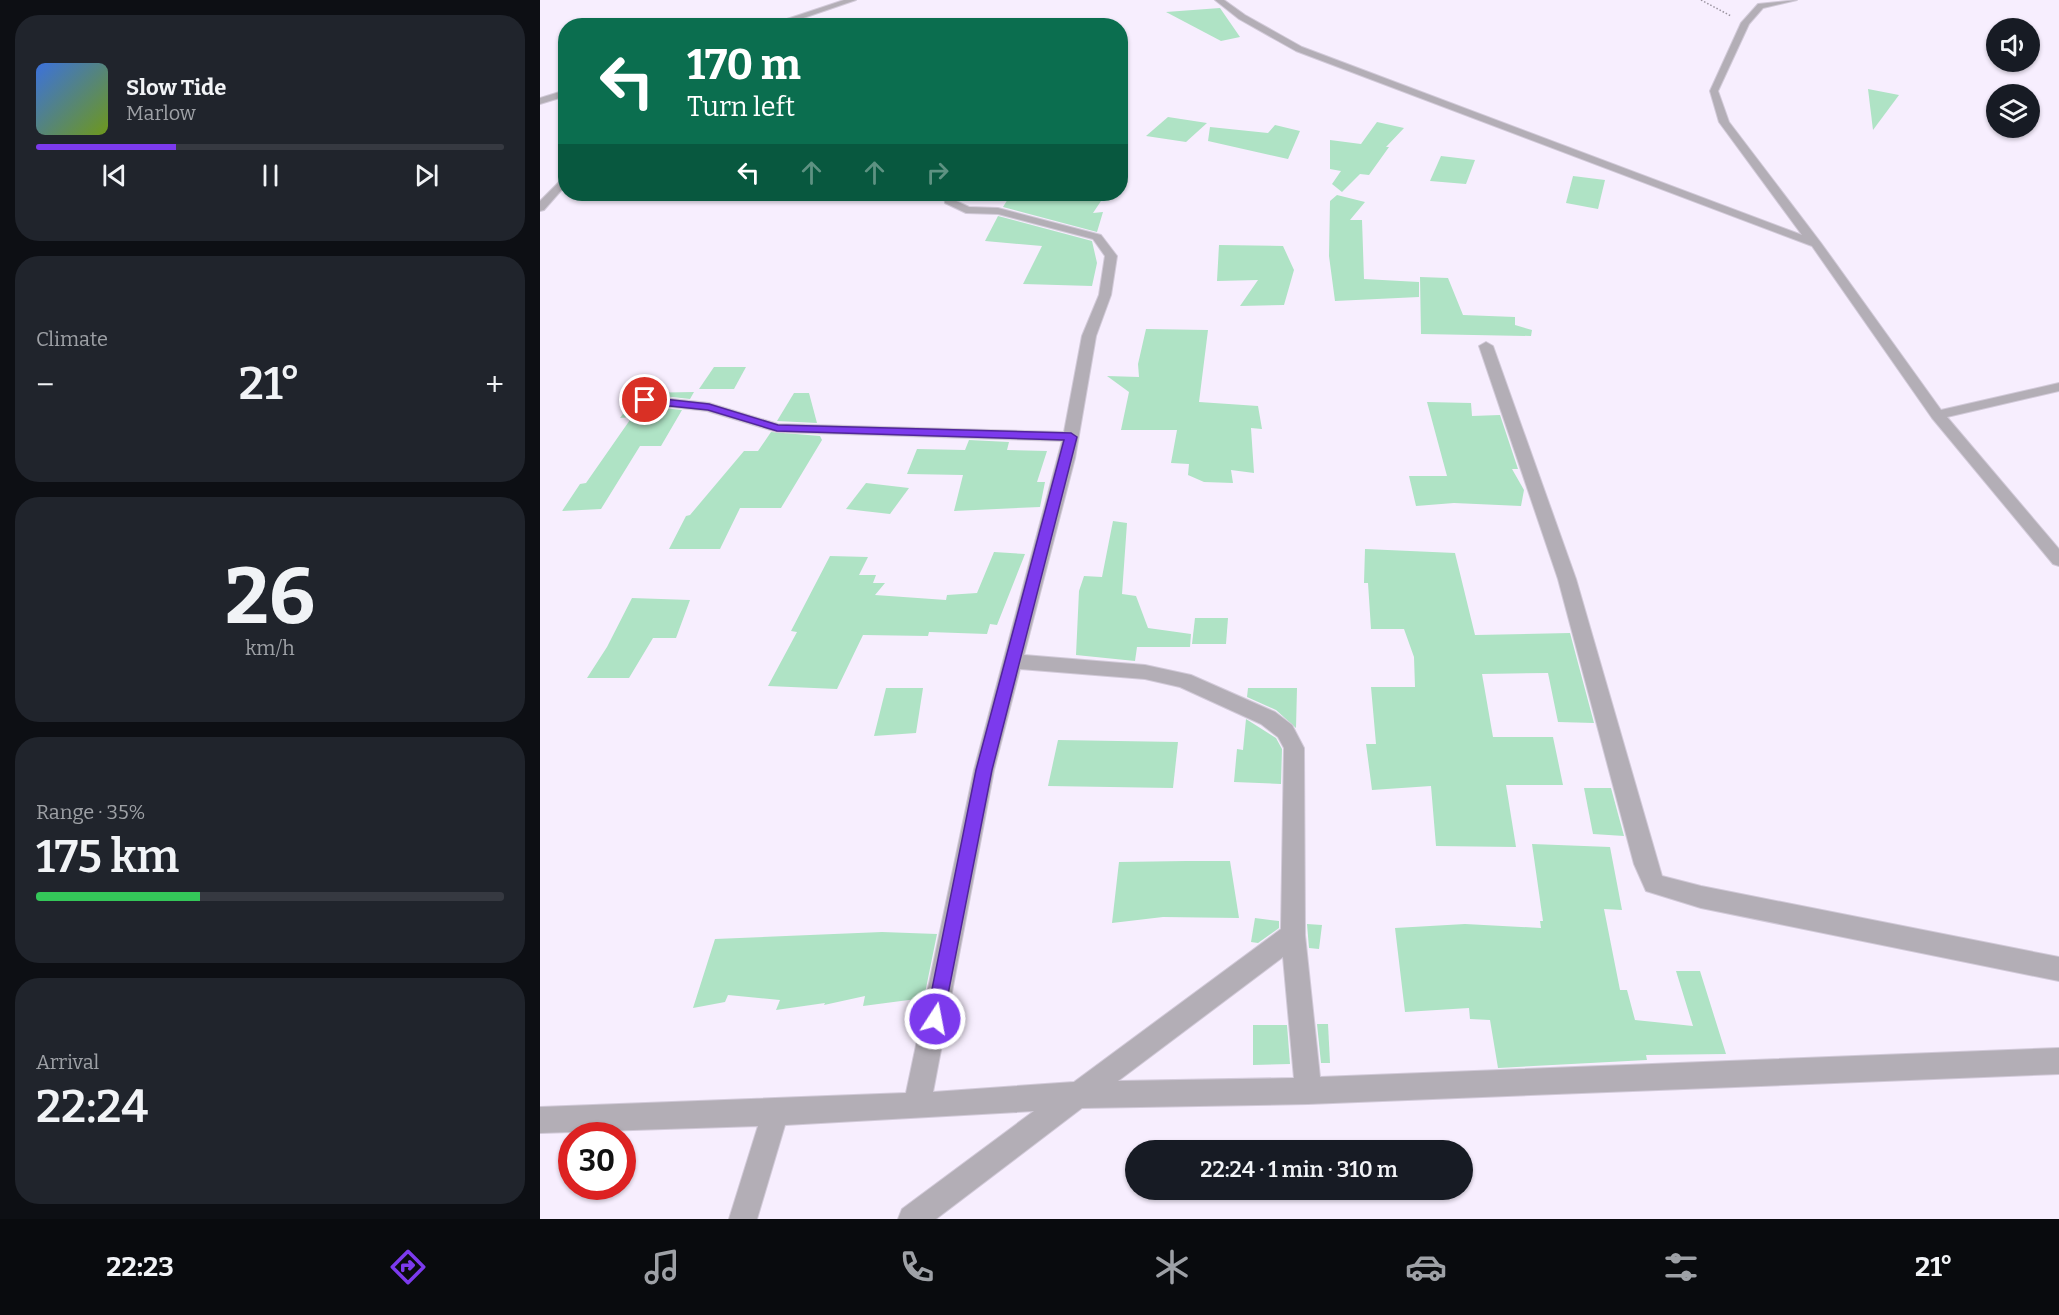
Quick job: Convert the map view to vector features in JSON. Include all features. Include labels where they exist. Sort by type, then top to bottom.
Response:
[{"type":"street","points":[[795,18],[852,0]]},
{"type":"street","points":[[1220,0],[1242,17],[1299,49],[1719,205],[1817,245]]},
{"type":"street","points":[[1793,0],[1761,6],[1745,23],[1714,91],[1724,122],[1785,206],[1817,245],[1937,415],[2059,560]]},
{"type":"street","points":[[540,101],[558,95]]},
{"type":"street","points":[[540,208],[558,187]]},
{"type":"street","points":[[917,1106],[984,770],[1071,437],[1089,336],[1105,295],[1111,256],[1097,237],[998,211],[984,213],[959,209],[949,201]]},
{"type":"street","points":[[1486,346],[1567,579],[1645,864],[1654,884],[1701,897],[2059,969]]},
{"type":"street","points":[[1937,415],[2059,387]]},
{"type":"street","points":[[645,400],[709,407],[777,428],[1071,437]]},
{"type":"street","points":[[1014,661],[1145,672],[1184,680],[1268,718],[1285,731],[1294,748],[1293,935],[1308,1091]]},
{"type":"street","points":[[912,1219],[1293,935]]},
{"type":"street","points":[[540,1120],[917,1106],[1080,1095],[1308,1091],[2059,1061]]},
{"type":"street","points":[[743,1219],[776,1112]]},
{"type":"path","points":[[1701,0],[1745,23]]},
{"type":"building","points":[[1220,8],[1240,37],[1221,41],[1166,12]]},
{"type":"building","points":[[1868,89],[1899,95],[1873,130]]},
{"type":"building","points":[[1168,117],[1207,123],[1186,142],[1146,136]]},
{"type":"building","points":[[1377,122],[1404,128],[1386,147],[1389,147],[1369,175],[1360,174],[1342,192],[1332,184],[1341,171],[1330,169],[1330,140],[1361,144]]},
{"type":"building","points":[[1275,125],[1300,131],[1288,159],[1208,141],[1210,127],[1268,133]]},
{"type":"building","points":[[1441,156],[1475,160],[1466,184],[1430,181]]},
{"type":"building","points":[[1573,176],[1605,180],[1598,209],[1566,203]]},
{"type":"building","points":[[1337,195],[1365,202],[1350,220],[1362,220],[1364,279],[1419,282],[1419,297],[1335,301],[1329,256],[1330,201]]},
{"type":"building","points":[[1007,201],[1101,201],[1093,213],[1103,212],[1097,232],[1003,207]]},
{"type":"building","points":[[998,216],[1092,241],[1097,263],[1092,286],[1023,284],[1042,246],[985,241]]},
{"type":"building","points":[[1219,245],[1283,246],[1294,270],[1284,305],[1240,306],[1258,280],[1217,281]]},
{"type":"building","points":[[1420,277],[1448,278],[1463,315],[1515,317],[1515,325],[1532,330],[1531,336],[1421,334]]},
{"type":"building","points":[[1146,329],[1208,330],[1199,402],[1258,406],[1262,429],[1251,428],[1254,473],[1231,470],[1233,483],[1204,482],[1188,475],[1189,464],[1171,463],[1177,430],[1121,430],[1129,392],[1107,376],[1139,377],[1138,364]]},
{"type":"building","points":[[714,367],[746,367],[734,389],[699,389]]},
{"type":"building","points":[[694,392],[690,399],[645,394],[637,398],[637,402],[645,406],[682,410],[661,446],[640,446],[601,509],[562,511],[580,484],[586,483],[632,417],[620,418],[638,393]]},
{"type":"building","points":[[794,393],[809,393],[817,423],[777,421]]},
{"type":"building","points":[[1427,402],[1471,403],[1472,416],[1500,415],[1518,469],[1512,469],[1524,490],[1521,506],[1454,503],[1416,506],[1409,476],[1447,476]]},
{"type":"building","points":[[771,432],[820,436],[822,440],[781,508],[740,508],[720,549],[669,549],[686,516],[690,515],[744,451],[758,451]]},
{"type":"building","points":[[969,440],[1009,442],[1007,450],[1047,451],[1037,482],[1045,482],[1040,507],[954,511],[963,475],[907,474],[917,449],[965,450]]},
{"type":"building","points":[[866,483],[909,488],[890,514],[846,509]]},
{"type":"building","points":[[1113,521],[1127,523],[1122,594],[1136,596],[1148,628],[1191,634],[1190,647],[1137,647],[1135,661],[1076,655],[1079,591],[1084,576],[1102,577]]},
{"type":"building","points":[[1365,549],[1455,553],[1475,635],[1570,633],[1594,723],[1558,722],[1548,673],[1482,674],[1493,737],[1553,737],[1563,785],[1506,785],[1516,847],[1436,846],[1431,786],[1372,790],[1366,744],[1376,744],[1371,687],[1415,687],[1414,657],[1404,629],[1371,629],[1368,583],[1364,583]]},
{"type":"building","points":[[994,552],[1025,554],[997,625],[990,624],[987,634],[929,632],[928,636],[863,635],[837,689],[768,686],[797,632],[791,631],[830,556],[868,557],[859,575],[876,575],[873,583],[885,583],[875,595],[946,600],[947,595],[977,593]]},
{"type":"building","points":[[632,598],[690,600],[676,638],[653,638],[629,678],[587,678],[607,647]]},
{"type":"building","points":[[1195,618],[1228,618],[1226,644],[1192,644]]},
{"type":"building","points":[[886,688],[923,688],[916,733],[874,736]]},
{"type":"building","points":[[1248,688],[1297,688],[1296,728],[1276,710],[1247,697]]},
{"type":"building","points":[[1246,719],[1276,738],[1282,749],[1281,784],[1234,782],[1237,749],[1243,750]]},
{"type":"building","points":[[1058,740],[1178,742],[1173,788],[1048,786]]},
{"type":"building","points":[[1584,788],[1611,788],[1624,836],[1593,834]]},
{"type":"building","points":[[1532,844],[1610,847],[1622,910],[1604,909],[1620,990],[1627,990],[1635,1020],[1693,1026],[1676,971],[1700,971],[1726,1054],[1646,1055],[1647,1060],[1498,1068],[1490,1020],[1470,1019],[1469,1008],[1405,1012],[1395,928],[1465,924],[1541,928],[1540,921],[1543,921]]},
{"type":"building","points":[[1230,861],[1239,918],[1163,917],[1112,923],[1119,862]]},
{"type":"building","points":[[1255,918],[1279,921],[1279,928],[1258,943],[1251,942]]},
{"type":"building","points":[[1307,924],[1322,925],[1319,949],[1309,948]]},
{"type":"building","points":[[882,932],[937,934],[924,998],[863,1006],[865,996],[824,1005],[825,1003],[776,1010],[780,1000],[728,995],[725,1002],[693,1008],[715,939]]},
{"type":"building","points":[[1317,1024],[1328,1024],[1330,1063],[1321,1063]]},
{"type":"building","points":[[1253,1025],[1287,1025],[1290,1064],[1253,1065]]},
{"type":"route","points":[[645,400],[709,407],[777,428],[1071,437],[984,770],[935,1019]]}]
